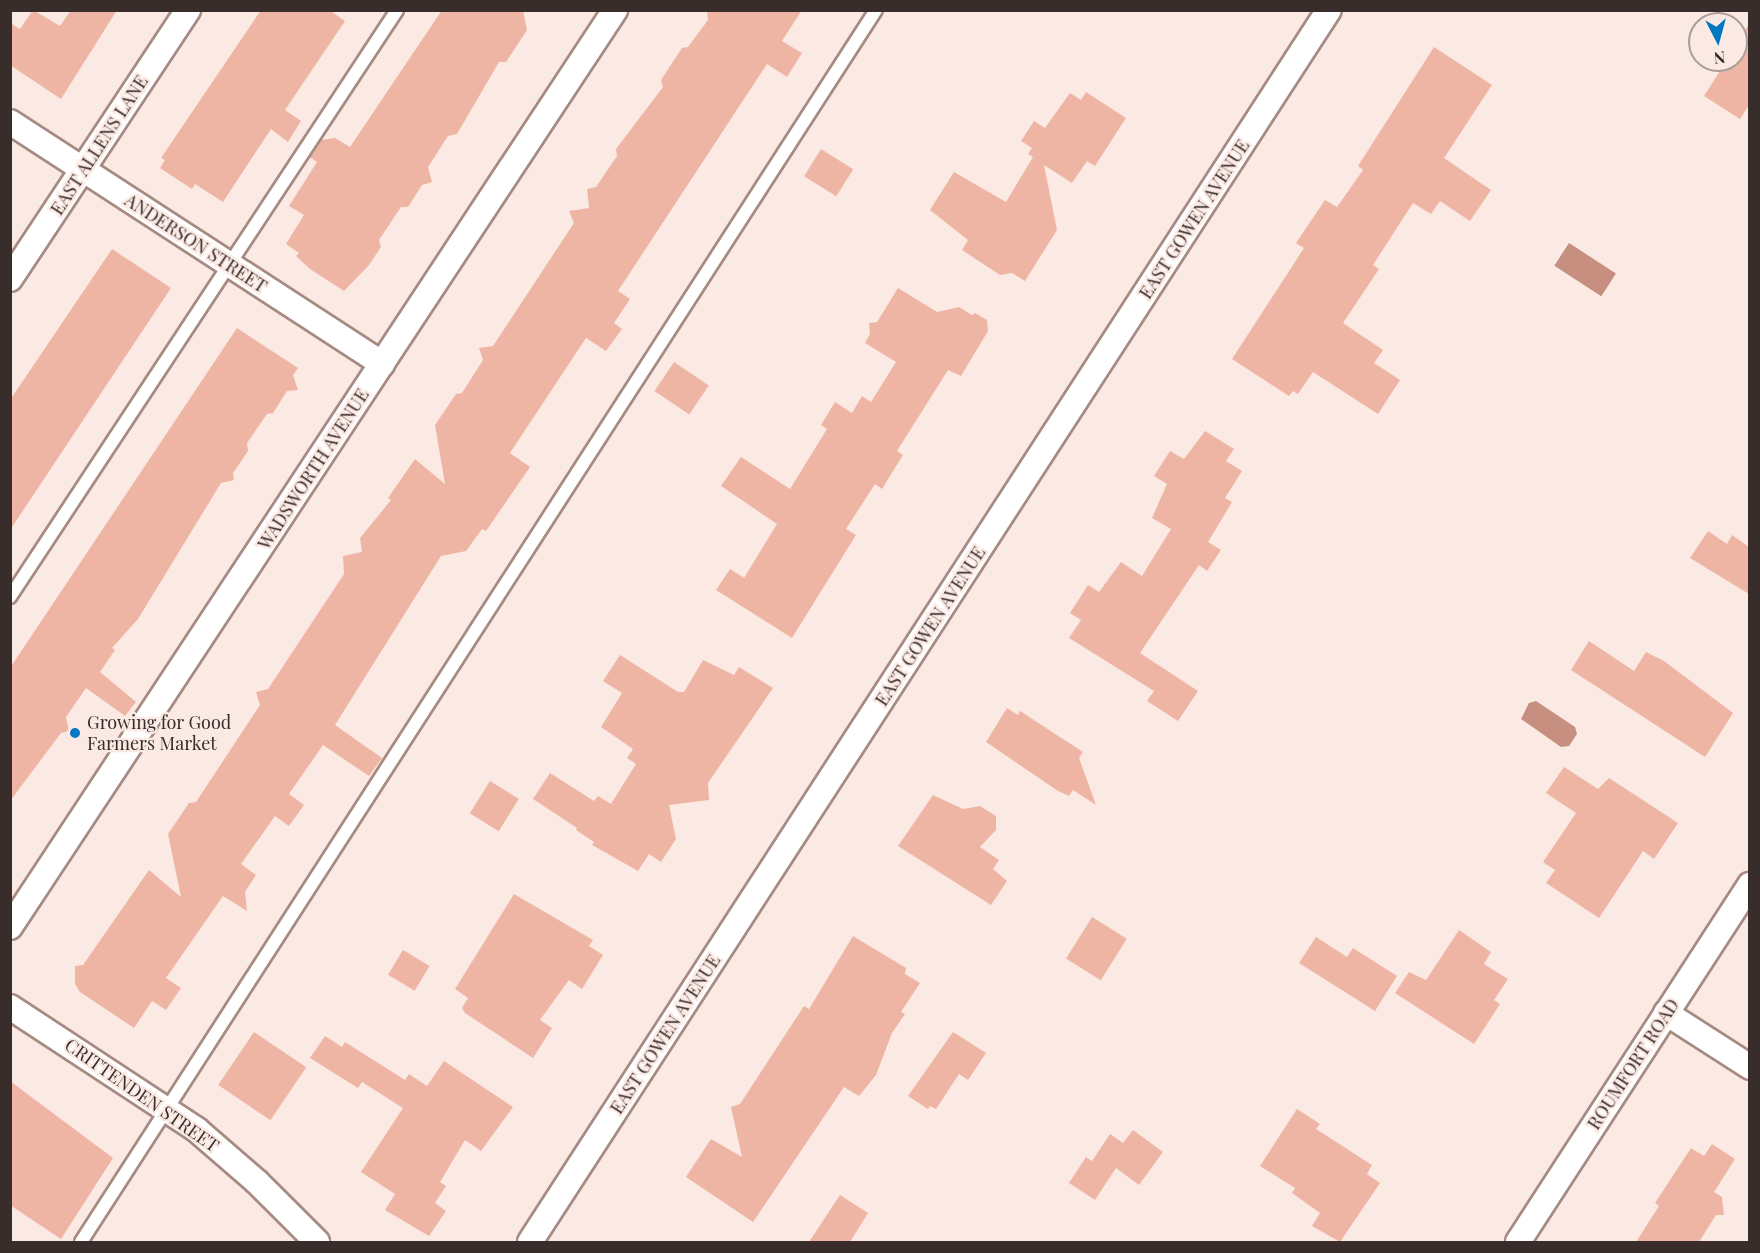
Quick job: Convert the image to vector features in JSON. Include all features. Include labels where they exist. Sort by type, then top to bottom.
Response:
[{"type":"street","name":"EAST ALLENS LANE","points":[[10,279],[188,10]]},
{"type":"street","name":"WADSWORTH AVENUE","points":[[10,927],[615,10]]},
{"type":"street","name":"EAST GOWEN AVENUE","points":[[530,1242],[1329,10]]},
{"type":"street","name":"ANDERSON STREET","points":[[10,122],[382,364]]},
{"type":"street","name":"ROUMFORT ROAD","points":[[1518,1242],[1749,885]]},
{"type":"street","name":"CRITTENDEN STREET","points":[[10,1007],[167,1108],[234,1161],[317,1242]]},
{"type":"street","points":[[1666,1013],[1749,1067]]},
{"type":"lane","points":[[10,597],[397,10]]},
{"type":"lane","points":[[81,1242],[876,10]]},
{"type":"shaded area","points":[[1569,243],[1616,273],[1601,296],[1554,266]]},
{"type":"shaded area","points":[[1536,701],[1575,727],[1577,734],[1569,746],[1561,747],[1521,719],[1529,703]]},
{"type":"building","points":[[33,10],[60,26],[71,10],[117,10],[61,99],[10,65],[10,23],[20,29]]},
{"type":"building","points":[[261,10],[329,10],[345,21],[285,110],[301,121],[288,142],[271,129],[223,202],[195,184],[192,189],[160,168],[165,160],[161,158]]},
{"type":"building","points":[[442,10],[523,10],[527,30],[506,62],[499,62],[457,134],[448,136],[428,167],[432,182],[422,185],[408,207],[401,207],[379,240],[381,247],[369,265],[344,291],[310,269],[296,256],[299,253],[286,244],[304,215],[289,206],[317,162],[310,157],[321,140],[335,138],[350,147]]},
{"type":"building","points":[[707,10],[802,10],[782,41],[802,53],[787,77],[767,64],[618,291],[630,299],[614,323],[622,329],[606,351],[586,338],[510,453],[530,467],[486,531],[482,529],[466,551],[441,556],[335,725],[382,758],[369,776],[323,745],[289,794],[304,805],[289,826],[275,816],[241,864],[256,875],[245,892],[247,911],[223,896],[166,978],[181,988],[166,1010],[152,1001],[134,1028],[80,992],[75,984],[75,966],[83,965],[149,870],[181,897],[168,834],[189,803],[196,802],[260,705],[256,692],[268,689],[344,574],[343,556],[362,552],[360,538],[391,500],[388,498],[415,459],[445,484],[435,425],[456,394],[462,393],[483,360],[479,348],[493,346],[574,223],[569,211],[589,208],[587,189],[596,187],[617,156],[616,149],[663,87],[661,80],[682,48],[688,47],[708,20]]},
{"type":"building","points":[[1749,24],[1749,105],[1740,119],[1704,96],[1719,72],[1748,72]]},
{"type":"building","points":[[1434,47],[1492,85],[1444,158],[1491,190],[1470,221],[1440,201],[1431,214],[1413,203],[1373,265],[1379,269],[1343,323],[1383,350],[1374,363],[1400,380],[1378,414],[1313,372],[1298,394],[1293,391],[1289,396],[1232,359],[1304,248],[1296,243],[1325,200],[1337,207],[1363,170],[1358,166]]},
{"type":"building","points":[[1086,92],[1126,118],[1095,166],[1087,161],[1072,183],[1044,165],[1057,230],[1025,281],[1012,273],[1000,275],[962,250],[968,240],[930,210],[954,172],[1006,202],[1033,157],[1028,154],[1032,148],[1021,141],[1034,121],[1045,128],[1070,93],[1081,100]]},
{"type":"building","points":[[821,149],[853,169],[836,196],[804,176]]},
{"type":"building","points":[[112,249],[171,288],[10,530],[10,400]]},
{"type":"building","points":[[898,288],[937,312],[959,307],[972,315],[975,313],[987,320],[988,331],[961,376],[948,370],[897,451],[903,455],[882,489],[875,484],[846,529],[856,535],[792,638],[716,590],[730,569],[744,578],[777,524],[721,486],[741,457],[790,489],[827,429],[821,425],[835,402],[852,413],[862,396],[871,402],[896,362],[865,343],[870,334],[869,323],[877,322]]},
{"type":"building","points":[[237,328],[298,368],[293,375],[298,390],[287,391],[273,413],[267,414],[247,443],[248,451],[233,473],[234,480],[221,483],[138,619],[112,648],[115,650],[100,672],[136,702],[125,716],[86,688],[66,717],[69,731],[61,733],[10,801],[10,668]]},
{"type":"building","points":[[674,362],[709,385],[689,415],[654,391]]},
{"type":"building","points":[[1205,431],[1234,449],[1226,461],[1242,471],[1225,498],[1232,502],[1208,542],[1221,550],[1207,571],[1199,565],[1140,653],[1198,691],[1178,721],[1147,701],[1154,691],[1069,638],[1081,620],[1070,613],[1088,585],[1099,592],[1121,562],[1142,576],[1171,529],[1152,518],[1167,484],[1154,476],[1170,451],[1184,459]]},
{"type":"building","points":[[1708,531],[1727,544],[1732,535],[1749,547],[1749,594],[1690,558]]},
{"type":"building","points":[[1589,641],[1634,671],[1646,652],[1664,661],[1733,713],[1705,757],[1571,670]]},
{"type":"building","points":[[620,655],[678,692],[684,692],[703,660],[734,675],[739,667],[773,688],[708,783],[709,800],[669,805],[676,839],[661,862],[649,854],[638,871],[592,845],[594,842],[576,830],[577,828],[533,799],[550,773],[594,801],[598,796],[611,804],[636,764],[627,758],[633,749],[601,727],[622,693],[603,681]]},
{"type":"building","points":[[1007,708],[1018,715],[1020,711],[1083,752],[1079,758],[1096,805],[1073,790],[1069,796],[1058,791],[986,742]]},
{"type":"building","points":[[1564,767],[1598,789],[1609,778],[1678,823],[1654,859],[1643,851],[1599,918],[1546,883],[1555,870],[1543,862],[1576,813],[1546,793]]},
{"type":"building","points":[[490,781],[519,799],[499,831],[470,813]]},
{"type":"building","points":[[933,795],[963,809],[980,806],[996,816],[996,830],[980,847],[999,860],[993,869],[1007,881],[991,905],[898,846]]},
{"type":"building","points":[[514,894],[593,940],[589,946],[603,955],[582,989],[569,980],[540,1020],[552,1028],[533,1058],[465,1013],[462,1008],[468,998],[455,989]]},
{"type":"building","points":[[1092,917],[1127,939],[1101,980],[1066,959]]},
{"type":"building","points":[[1459,930],[1491,952],[1484,964],[1508,979],[1494,1000],[1500,1004],[1474,1044],[1395,993],[1409,972],[1426,980]]},
{"type":"building","points":[[853,936],[906,968],[905,974],[920,983],[901,1012],[905,1014],[892,1033],[876,1075],[859,1096],[844,1087],[753,1222],[686,1177],[711,1139],[742,1157],[731,1107],[740,1104],[804,1006],[809,1009]]},
{"type":"building","points":[[1316,937],[1347,957],[1353,948],[1397,976],[1375,1011],[1299,963]]},
{"type":"building","points":[[403,950],[430,966],[415,991],[388,975]]},
{"type":"building","points":[[254,1032],[306,1067],[270,1120],[218,1085]]},
{"type":"building","points":[[953,1032],[986,1053],[968,1080],[959,1074],[936,1109],[930,1106],[928,1109],[908,1096]]},
{"type":"building","points":[[325,1036],[342,1047],[345,1042],[405,1080],[409,1074],[427,1086],[444,1061],[513,1107],[481,1151],[465,1140],[440,1182],[446,1186],[435,1203],[446,1211],[429,1236],[385,1210],[395,1194],[361,1172],[403,1108],[362,1082],[358,1088],[310,1058]]},
{"type":"building","points":[[10,1081],[113,1158],[61,1239],[10,1205]]},
{"type":"building","points":[[1297,1109],[1320,1124],[1316,1129],[1372,1165],[1367,1174],[1380,1183],[1340,1242],[1312,1226],[1320,1213],[1292,1193],[1295,1188],[1260,1166]]},
{"type":"building","points":[[1133,1130],[1163,1152],[1139,1185],[1116,1168],[1095,1200],[1069,1183],[1086,1157],[1092,1161],[1110,1134],[1123,1143]]},
{"type":"building","points":[[1712,1144],[1735,1159],[1714,1192],[1722,1197],[1724,1215],[1716,1215],[1699,1242],[1636,1242],[1659,1206],[1655,1203],[1691,1148],[1704,1156]]},
{"type":"building","points":[[840,1195],[868,1213],[850,1242],[809,1242]]},
{"type":"place","name":"Growing for Good Farmers Market","points":[[75,733]]}]
